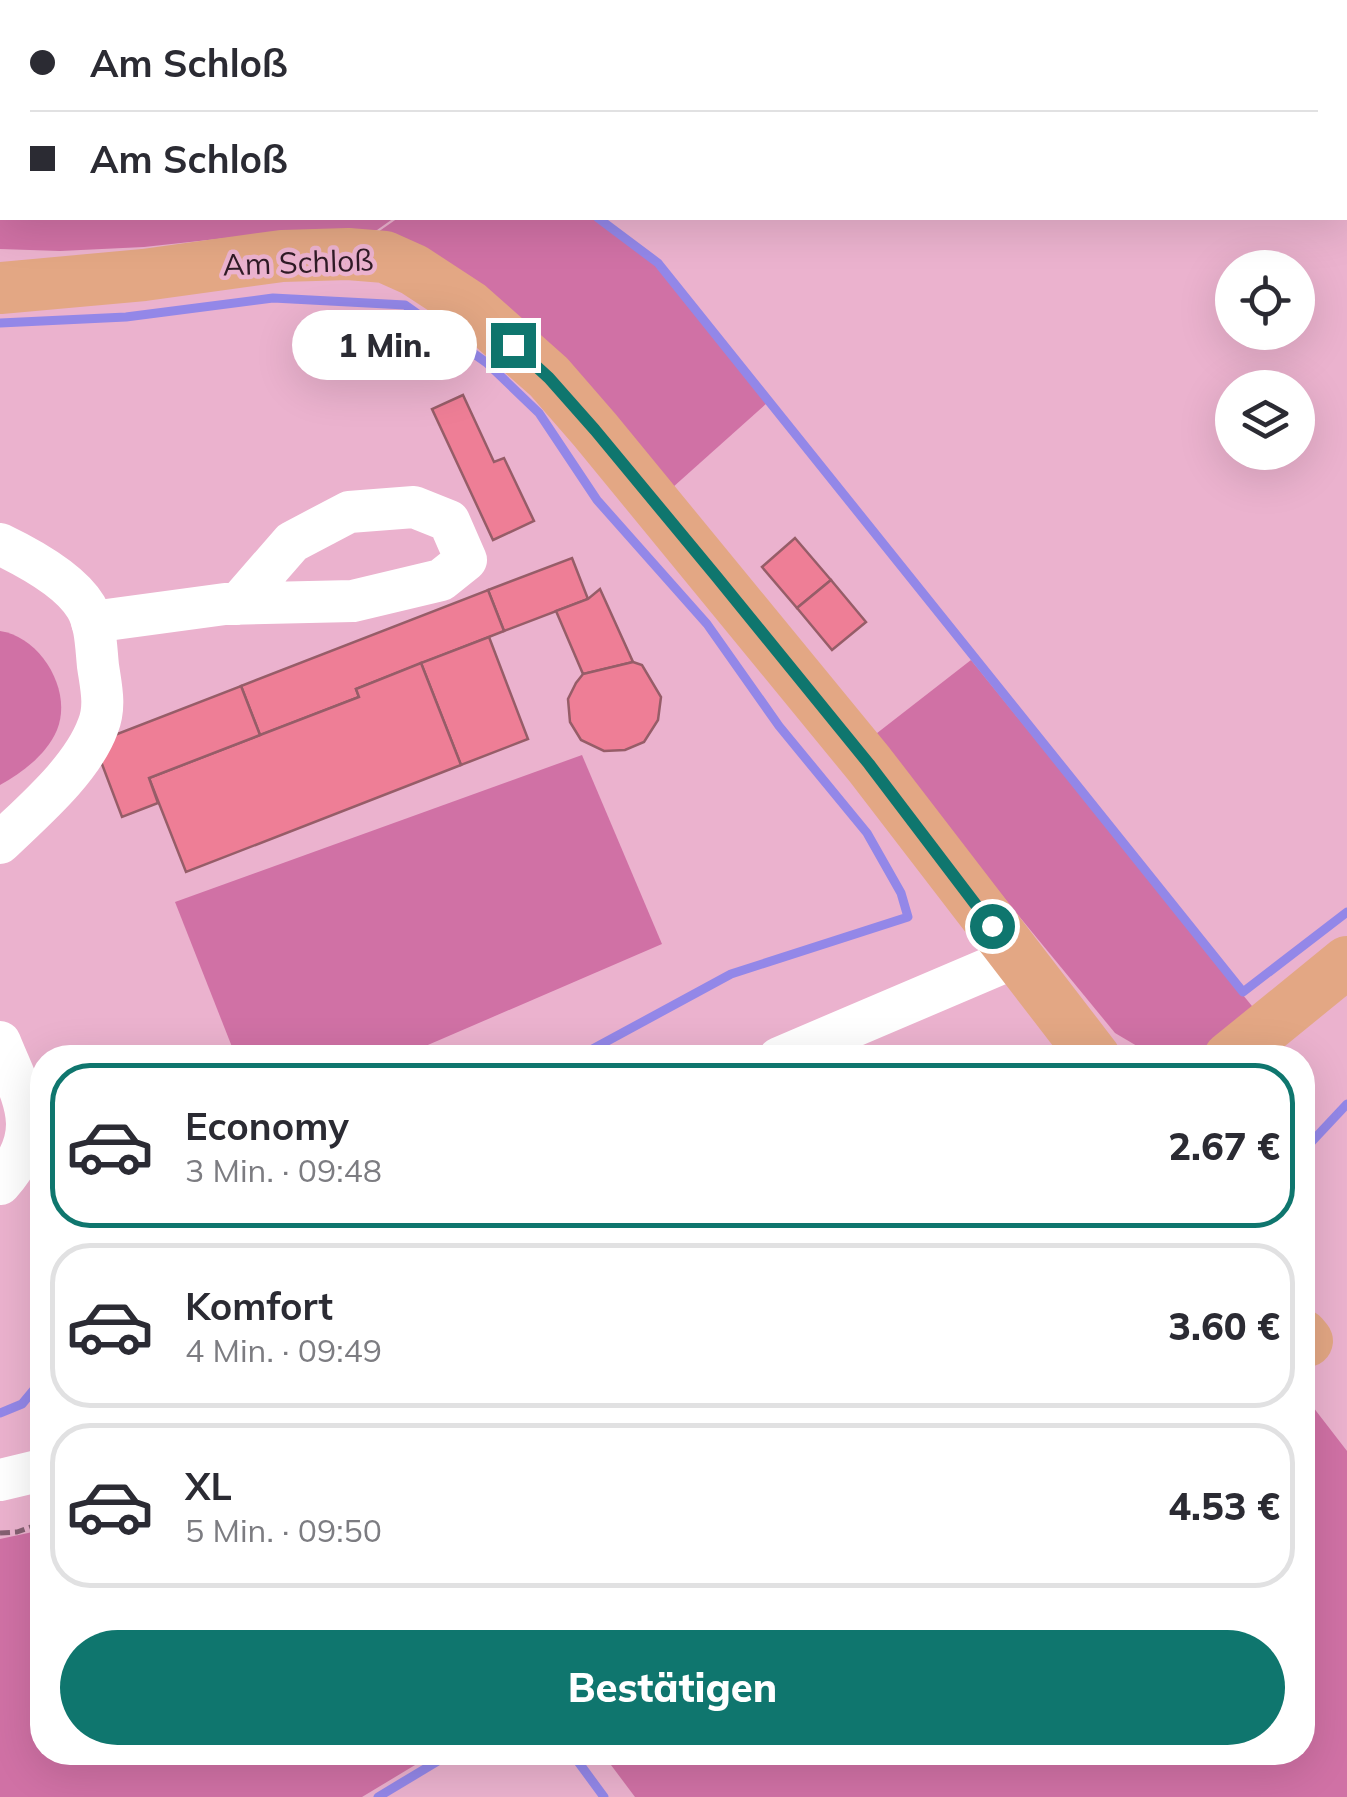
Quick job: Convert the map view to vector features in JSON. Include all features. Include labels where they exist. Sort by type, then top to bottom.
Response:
[{"type":"main road","name":"Am Schloß","points":[[0,288],[144,275],[282,256],[348,254],[385,257],[414,270],[468,306],[549,378],[595,430],[869,764],[1085,1045]]},
{"type":"main road","points":[[1245,1045],[1347,962]]},
{"type":"street","points":[[0,544],[30,558],[76,595],[92,622],[104,706],[98,729],[81,756],[47,798],[0,842]]},
{"type":"street","points":[[92,622],[238,604]]},
{"type":"street","points":[[810,1045],[1016,958]]},
{"type":"street","points":[[0,1042],[27,1105],[29,1122],[27,1140],[0,1184]]},
{"type":"street","points":[[0,1480],[30,1473]]},
{"type":"path","points":[[0,1532],[30,1527]]},
{"type":"shaded area","points":[[0,220],[391,220],[377,230],[301,230],[144,247],[0,249]]},
{"type":"shaded area","points":[[395,220],[596,220],[656,264],[767,403],[672,488],[378,232]]},
{"type":"shaded area","points":[[0,631],[28,644],[50,668],[61,699],[61,715],[57,730],[40,755],[0,785]]},
{"type":"shaded area","points":[[971,660],[1256,1011],[1213,1045],[1135,1045],[1115,1033],[872,737]]},
{"type":"shaded area","points":[[582,755],[662,944],[428,1045],[231,1045],[175,902]]},
{"type":"shaded area","points":[[1315,1410],[1347,1451],[1347,1797],[635,1797],[611,1765],[1315,1765]]},
{"type":"shaded area","points":[[30,1533],[30,1765],[415,1765],[362,1797],[0,1797],[0,1539]]},
{"type":"building","points":[[463,395],[494,462],[504,458],[534,521],[493,540],[432,409]]},
{"type":"building","points":[[795,538],[831,580],[797,608],[762,567]]},
{"type":"building","points":[[572,558],[588,599],[504,631],[488,590]]},
{"type":"building","points":[[831,580],[866,622],[832,650],[797,608]]},
{"type":"building","points":[[600,589],[633,662],[583,674],[556,611],[588,599]]},
{"type":"building","points":[[488,590],[504,631],[356,689],[359,697],[260,735],[241,686]]},
{"type":"building","points":[[489,637],[528,739],[461,765],[421,663]]},
{"type":"building","points":[[633,662],[642,665],[661,697],[658,720],[644,742],[625,750],[604,751],[581,740],[570,722],[568,699],[576,683],[583,674]]},
{"type":"building","points":[[421,663],[461,765],[186,872],[149,778],[359,697],[356,689]]},
{"type":"building","points":[[241,686],[260,735],[149,778],[158,803],[122,817],[94,743]]},
{"type":"waterway","points":[[601,220],[658,263],[1243,992],[1347,912]]},
{"type":"waterway","points":[[0,323],[126,317],[273,298],[405,305],[487,363],[539,413],[597,500],[707,624],[779,726],[867,833],[901,893],[908,917],[731,974],[600,1045]]},
{"type":"waterway","points":[[1315,1138],[1347,1104]]},
{"type":"waterway","points":[[0,1413],[22,1404],[30,1394]]},
{"type":"waterway","points":[[378,1797],[431,1765]]},
{"type":"waterway","points":[[581,1765],[604,1797]]},
{"type":"route","points":[[513,345],[595,430],[716,576],[869,764],[992,926]]}]
